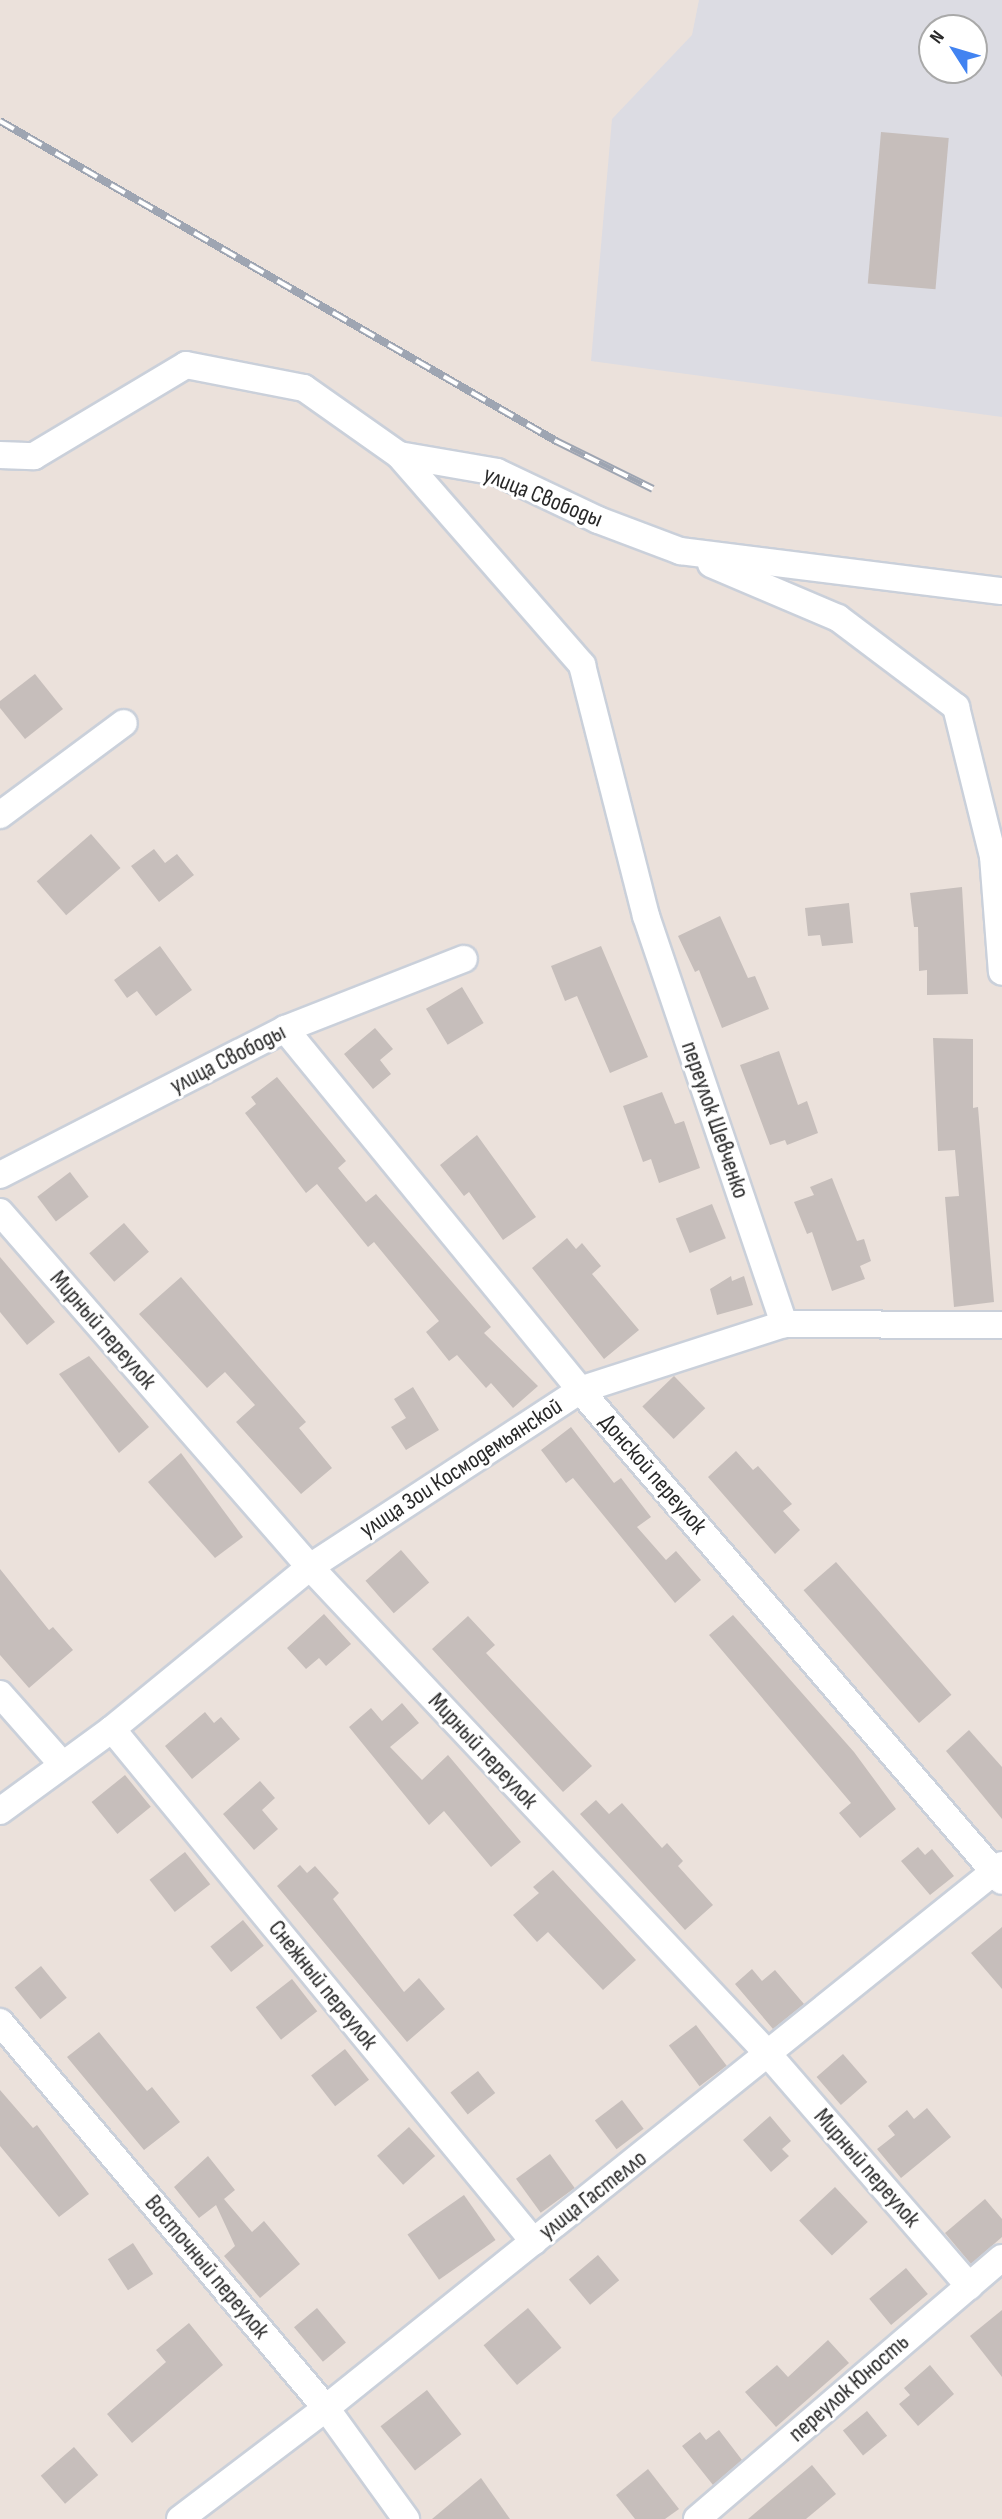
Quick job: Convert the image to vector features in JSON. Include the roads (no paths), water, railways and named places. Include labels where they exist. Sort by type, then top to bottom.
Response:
[{"type":"street","name":"улица Свободы","points":[[0,455],[34,456],[187,365],[304,388],[399,455],[497,472],[598,520],[680,551],[1002,591]]},
{"type":"street","name":"переулок Шевченко","points":[[399,455],[582,665],[646,916],[785,1324]]},
{"type":"street","points":[[680,551],[838,618],[956,707],[993,856],[1002,972]]},
{"type":"street","points":[[0,815],[124,723]]},
{"type":"street","name":"улица Свободы","points":[[0,1175],[285,1029],[464,958]]},
{"type":"street","name":"Донской переулок","points":[[285,1029],[580,1390],[1000,1873]]},
{"type":"street","name":"Мирный переулок","points":[[0,1212],[310,1567],[769,2055],[968,2286]]},
{"type":"street","name":"улица Зои Космодемьянской","points":[[0,1811],[112,1729],[310,1567],[580,1390],[785,1324],[1002,1325]]},
{"type":"street","points":[[0,1694],[62,1764]]},
{"type":"street","name":"Снежный переулок","points":[[112,1729],[534,2242]]},
{"type":"street","name":"улица Гастелло","points":[[180,2519],[326,2407],[1000,1873]]},
{"type":"street","name":"Восточный переулок","points":[[0,2022],[326,2407],[406,2519]]},
{"type":"street","name":"переулок Юность","points":[[697,2519],[1002,2258]]},
{"type":"railway","points":[[0,121],[556,441],[653,489]]}]
